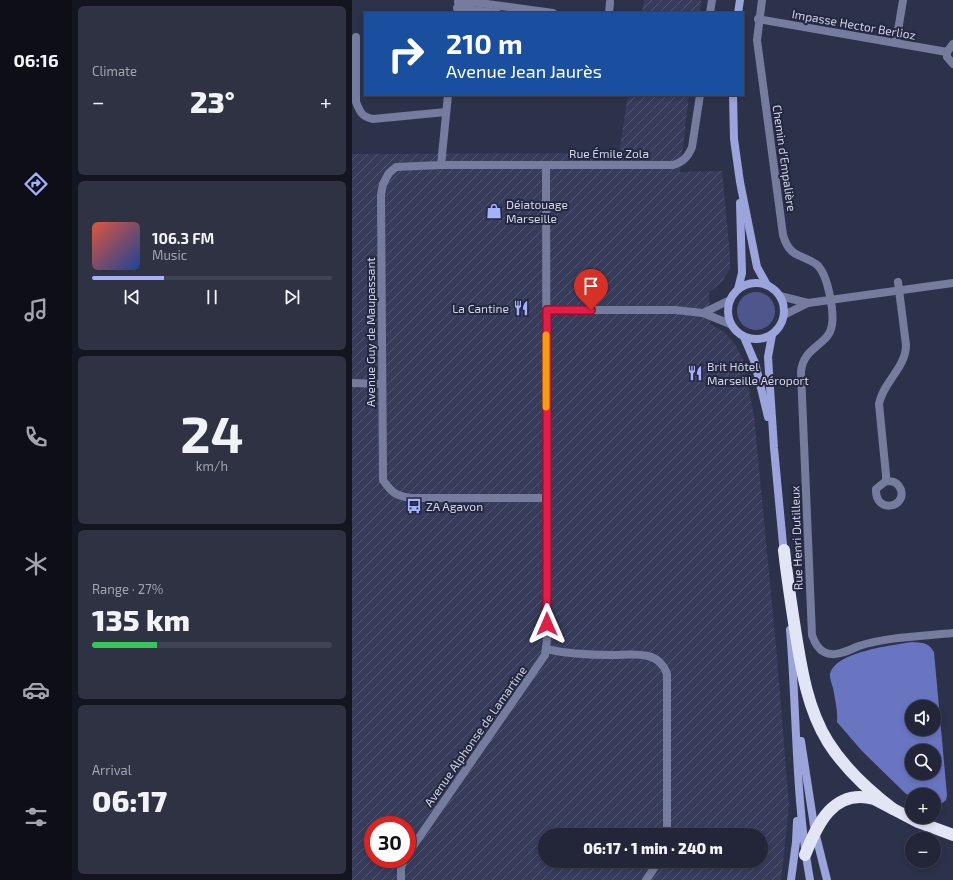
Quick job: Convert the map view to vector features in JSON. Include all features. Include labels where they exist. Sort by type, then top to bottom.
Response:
[{"type":"highway","points":[[784,550],[800,661],[814,713],[828,742],[843,762],[863,784],[894,809]]},
{"type":"highway","points":[[805,856],[821,820],[829,810],[846,800],[866,797],[874,799],[918,822],[953,835]]},
{"type":"main road","points":[[738,12],[740,0]]},
{"type":"main road","points":[[733,96],[734,139],[740,182],[757,268],[767,285]]},
{"type":"main road","points":[[738,289],[752,283],[767,285],[774,289],[780,296],[784,308],[784,315],[778,329],[772,335],[763,339],[754,340],[739,334],[730,324],[728,305],[738,289],[742,273],[740,182]]},
{"type":"main road","points":[[772,335],[768,357],[774,448],[784,550],[794,683],[799,796],[805,856],[810,880]]},
{"type":"main road","points":[[744,337],[762,385],[774,448]]},
{"type":"main road","points":[[794,683],[815,832],[827,880]]},
{"type":"main road","points":[[791,880],[796,842],[799,796]]},
{"type":"street","points":[[710,12],[712,0]]},
{"type":"street","name":"Chemin d'Empalière","points":[[762,0],[758,19],[757,40],[784,235],[790,250],[797,256],[815,264],[821,269],[826,280],[830,300]]},
{"type":"street","points":[[896,43],[903,0]]},
{"type":"street","points":[[457,6],[472,2],[546,12]]},
{"type":"street","points":[[609,12],[610,2]]},
{"type":"street","points":[[457,6],[491,12]]},
{"type":"street","name":"Impasse Hector Berlioz","points":[[758,19],[946,52]]},
{"type":"street","points":[[356,37],[356,102],[364,117],[373,119],[446,112]]},
{"type":"street","points":[[953,44],[946,52],[947,57],[953,64]]},
{"type":"street","points":[[441,165],[448,96]]},
{"type":"street","name":"Rue Émile Zola","points":[[546,165],[673,165],[682,161],[689,154],[692,147],[700,96]]},
{"type":"street","name":"Avenue Guy de Maupassant","points":[[546,165],[441,165],[396,167],[389,173],[383,184],[381,195],[383,480],[389,490],[399,496],[411,498],[546,498]]},
{"type":"street","name":"Avenue Alphonse de Lamartine","points":[[416,842],[545,655],[547,310],[546,165]]},
{"type":"street","points":[[784,315],[808,303],[898,286],[953,283]]},
{"type":"street","points":[[886,481],[879,404],[883,390],[903,360],[906,352],[898,286]]},
{"type":"street","points":[[780,296],[808,303]]},
{"type":"street","points":[[703,313],[730,300]]},
{"type":"street","name":"Rue Henri Dutilleux","points":[[830,300],[832,325],[830,333],[805,356],[801,372],[812,635],[816,643],[824,652],[834,654],[842,653],[873,642],[953,633]]},
{"type":"street","points":[[547,310],[675,310],[703,313],[730,324]]},
{"type":"street","points":[[352,384],[382,384]]},
{"type":"street","points":[[546,649],[569,654],[647,656],[660,662],[665,668],[667,674],[667,828]]},
{"type":"street","points":[[401,868],[401,880]]},
{"type":"street","points":[[646,880],[654,868]]},
{"type":"shaded area","points":[[644,0],[701,0],[700,12],[642,12]]},
{"type":"shaded area","points":[[628,96],[689,96],[680,172],[722,171],[730,256],[730,269],[721,283],[709,292],[710,324],[724,332],[735,344],[743,360],[754,416],[777,657],[789,806],[781,880],[352,880],[352,154],[619,153]]},
{"type":"shaded area","points":[[756,292],[766,295],[772,301],[775,311],[772,321],[766,327],[756,330],[746,327],[740,321],[737,311],[740,301],[746,295]]},
{"type":"shaded area","points":[[912,642],[930,646],[934,652],[938,700],[905,700],[905,736],[941,736],[941,729],[947,795],[946,800],[941,804],[941,788],[905,788],[905,793],[862,751],[837,722],[836,705],[830,678],[833,668],[841,661],[852,655],[878,648]]},
{"type":"slow traffic","points":[[546,335],[546,407]]},
{"type":"place","name":"Déiatouage Marseille","points":[[494,211]]},
{"type":"place","name":"La Cantine","points":[[521,308]]},
{"type":"place","name":"Brit Hôtel Marseille Aéroport","points":[[695,373]]},
{"type":"place","name":"ZA Agavon","points":[[414,506]]},
{"type":"route","points":[[547,624],[547,310],[591,310]]}]
